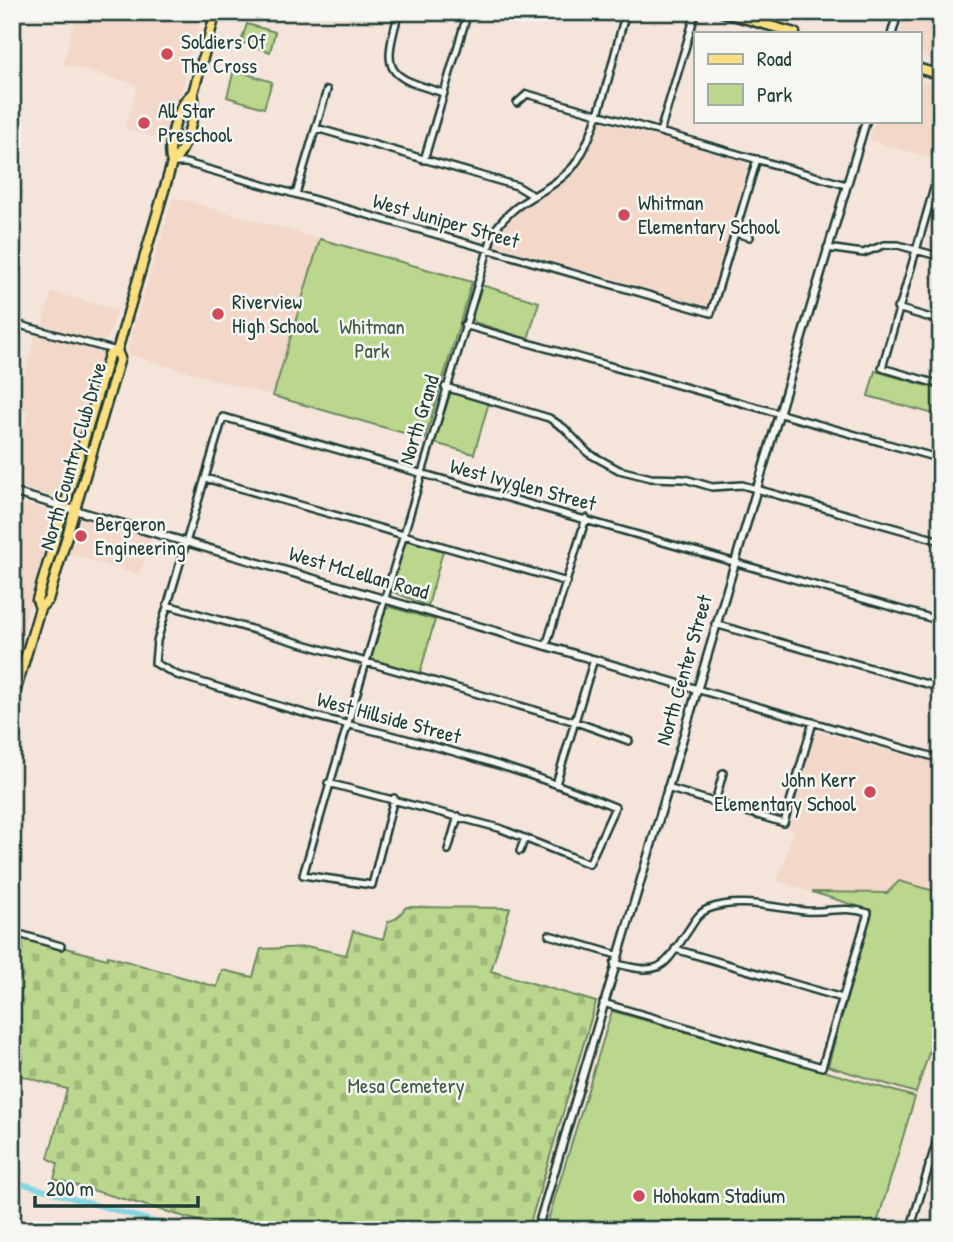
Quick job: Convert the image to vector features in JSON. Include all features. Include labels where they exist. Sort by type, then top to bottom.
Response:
[{"type":"main road","name":"North Country Club Drive","points":[[12,703],[40,608],[48,600],[120,358],[117,351],[172,163],[179,157],[183,144],[195,102],[193,93],[216,12]]},
{"type":"main road","points":[[722,12],[792,32]]},
{"type":"main road","points":[[922,70],[941,75]]},
{"type":"main road","name":"North Country Club Drive","points":[[40,608],[37,600],[109,355],[117,351]]},
{"type":"street","points":[[399,12],[389,46],[393,70],[401,79],[444,93]]},
{"type":"street","points":[[425,160],[468,12]]},
{"type":"street","name":"North Grand","points":[[394,797],[372,885],[303,875],[401,534],[487,249],[503,216],[532,195],[551,186],[574,165],[587,141],[626,12]]},
{"type":"street","points":[[660,132],[696,12]]},
{"type":"street","points":[[892,32],[898,12]]},
{"type":"street","points":[[296,194],[327,90]]},
{"type":"street","points":[[517,103],[527,94],[846,185]]},
{"type":"street","name":"North Center Street","points":[[537,1230],[615,959],[866,122]]},
{"type":"street","points":[[316,128],[517,186],[532,195]]},
{"type":"street","points":[[750,237],[735,233],[757,159]]},
{"type":"street","name":"West Juniper Street","points":[[172,163],[186,163],[711,313],[735,233]]},
{"type":"street","points":[[941,164],[882,368],[941,385]]},
{"type":"street","points":[[933,190],[941,192]]},
{"type":"street","points":[[827,248],[863,253],[884,245],[941,257]]},
{"type":"street","points":[[897,309],[941,321]]},
{"type":"street","points":[[12,323],[117,351]]},
{"type":"street","points":[[464,325],[941,459]]},
{"type":"street","points":[[446,387],[549,418],[589,453],[619,470],[651,478],[680,478],[712,487],[742,485],[756,488],[941,541]]},
{"type":"street","name":"West Ivyglen Street","points":[[205,478],[223,416],[941,621]]},
{"type":"street","points":[[567,582],[205,478],[167,605],[576,722],[629,741]]},
{"type":"street","name":"West McLellan Road","points":[[12,492],[696,689]]},
{"type":"street","points":[[546,646],[586,518]]},
{"type":"street","name":"West Hillside Street","points":[[167,605],[157,641],[155,663],[177,675],[527,772],[615,807],[589,864],[525,838]]},
{"type":"street","points":[[715,624],[941,688]]},
{"type":"street","points":[[556,784],[594,659]]},
{"type":"street","points":[[696,689],[941,759]]},
{"type":"street","points":[[667,789],[784,823],[813,722]]},
{"type":"street","points":[[715,803],[723,773]]},
{"type":"street","points":[[328,783],[394,797],[525,838],[520,850]]},
{"type":"street","points":[[448,850],[458,816]]},
{"type":"street","points":[[549,935],[648,971],[659,968],[702,912],[719,906],[756,904],[806,911],[849,907],[868,913],[822,1067],[603,1003]]},
{"type":"street","points":[[12,932],[61,946]]},
{"type":"street","points":[[675,949],[842,998]]},
{"type":"street","points":[[910,1230],[941,1127]]},
{"type":"street","points":[[929,1164],[941,1167]]},
{"type":"shaded area","points":[[77,12],[204,12],[167,141],[125,129],[138,85],[63,64]]},
{"type":"shaded area","points":[[906,12],[941,12],[941,62],[922,57],[922,32],[900,32]]},
{"type":"shaded area","points":[[922,82],[941,87],[941,161],[869,140],[875,122],[922,122]]},
{"type":"shaded area","name":"Whitman Elementary School","points":[[600,121],[749,163],[707,306],[494,245],[507,222],[521,209],[554,190],[578,170],[593,143]]},
{"type":"shaded area","name":"Riverview High School","points":[[173,197],[320,239],[273,396],[126,354]]},
{"type":"shaded area","points":[[52,292],[117,310],[107,339],[102,342],[42,325]]},
{"type":"shaded area","points":[[36,334],[99,352],[103,358],[64,490],[56,497],[12,485],[12,466],[28,412],[14,408]]},
{"type":"shaded area","points":[[21,503],[52,511],[56,518],[13,663],[12,536]]},
{"type":"shaded area","points":[[83,517],[151,537],[139,575],[67,553],[77,522]]},
{"type":"shaded area","name":"John Kerr Elementary School","points":[[815,731],[941,764],[941,893],[899,882],[887,893],[812,892],[778,881],[793,832],[787,826],[792,819]]},
{"type":"green space","points":[[247,24],[275,32],[270,52],[241,42]]},
{"type":"green space","points":[[234,70],[272,82],[264,108],[227,97]]},
{"type":"green space","name":"Whitman Park","points":[[320,239],[472,282],[425,439],[273,396]]},
{"type":"green space","points":[[481,285],[539,302],[528,339],[474,322],[472,316]]},
{"type":"green space","points":[[875,371],[941,390],[941,416],[868,396]]},
{"type":"green space","points":[[451,392],[489,402],[474,454],[434,443]]},
{"type":"green space","points":[[405,540],[443,551],[428,606],[391,591]]},
{"type":"green space","points":[[390,607],[435,620],[420,673],[370,659],[385,610]]},
{"type":"green space","points":[[899,881],[941,893],[941,1015],[916,1093],[828,1066],[870,916],[867,909],[812,892],[887,893]]},
{"type":"green space","name":"Mesa Cemetery","points":[[406,907],[510,908],[491,971],[596,1002],[528,1230],[230,1230],[54,1179],[58,1164],[48,1158],[67,1089],[12,1073],[12,936],[61,950],[62,947],[107,959],[108,956],[217,987],[222,970],[253,977],[261,949],[311,947],[346,955],[353,931],[383,939],[388,922],[397,918]]},
{"type":"green space","points":[[612,1011],[915,1097],[875,1230],[545,1230]]},
{"type":"waterway","points":[[12,1181],[184,1230]]},
{"type":"place","name":"Soldiers Of The Cross","points":[[167,54]]},
{"type":"place","name":"All Star Preschool","points":[[144,123]]},
{"type":"place","name":"Whitman Elementary School","points":[[624,215]]},
{"type":"place","name":"Riverview High School","points":[[218,314]]},
{"type":"place","name":"Bergeron Engineering","points":[[81,536]]},
{"type":"place","name":"John Kerr Elementary School","points":[[870,792]]},
{"type":"place","name":"Hohokam Stadium","points":[[639,1196]]}]
